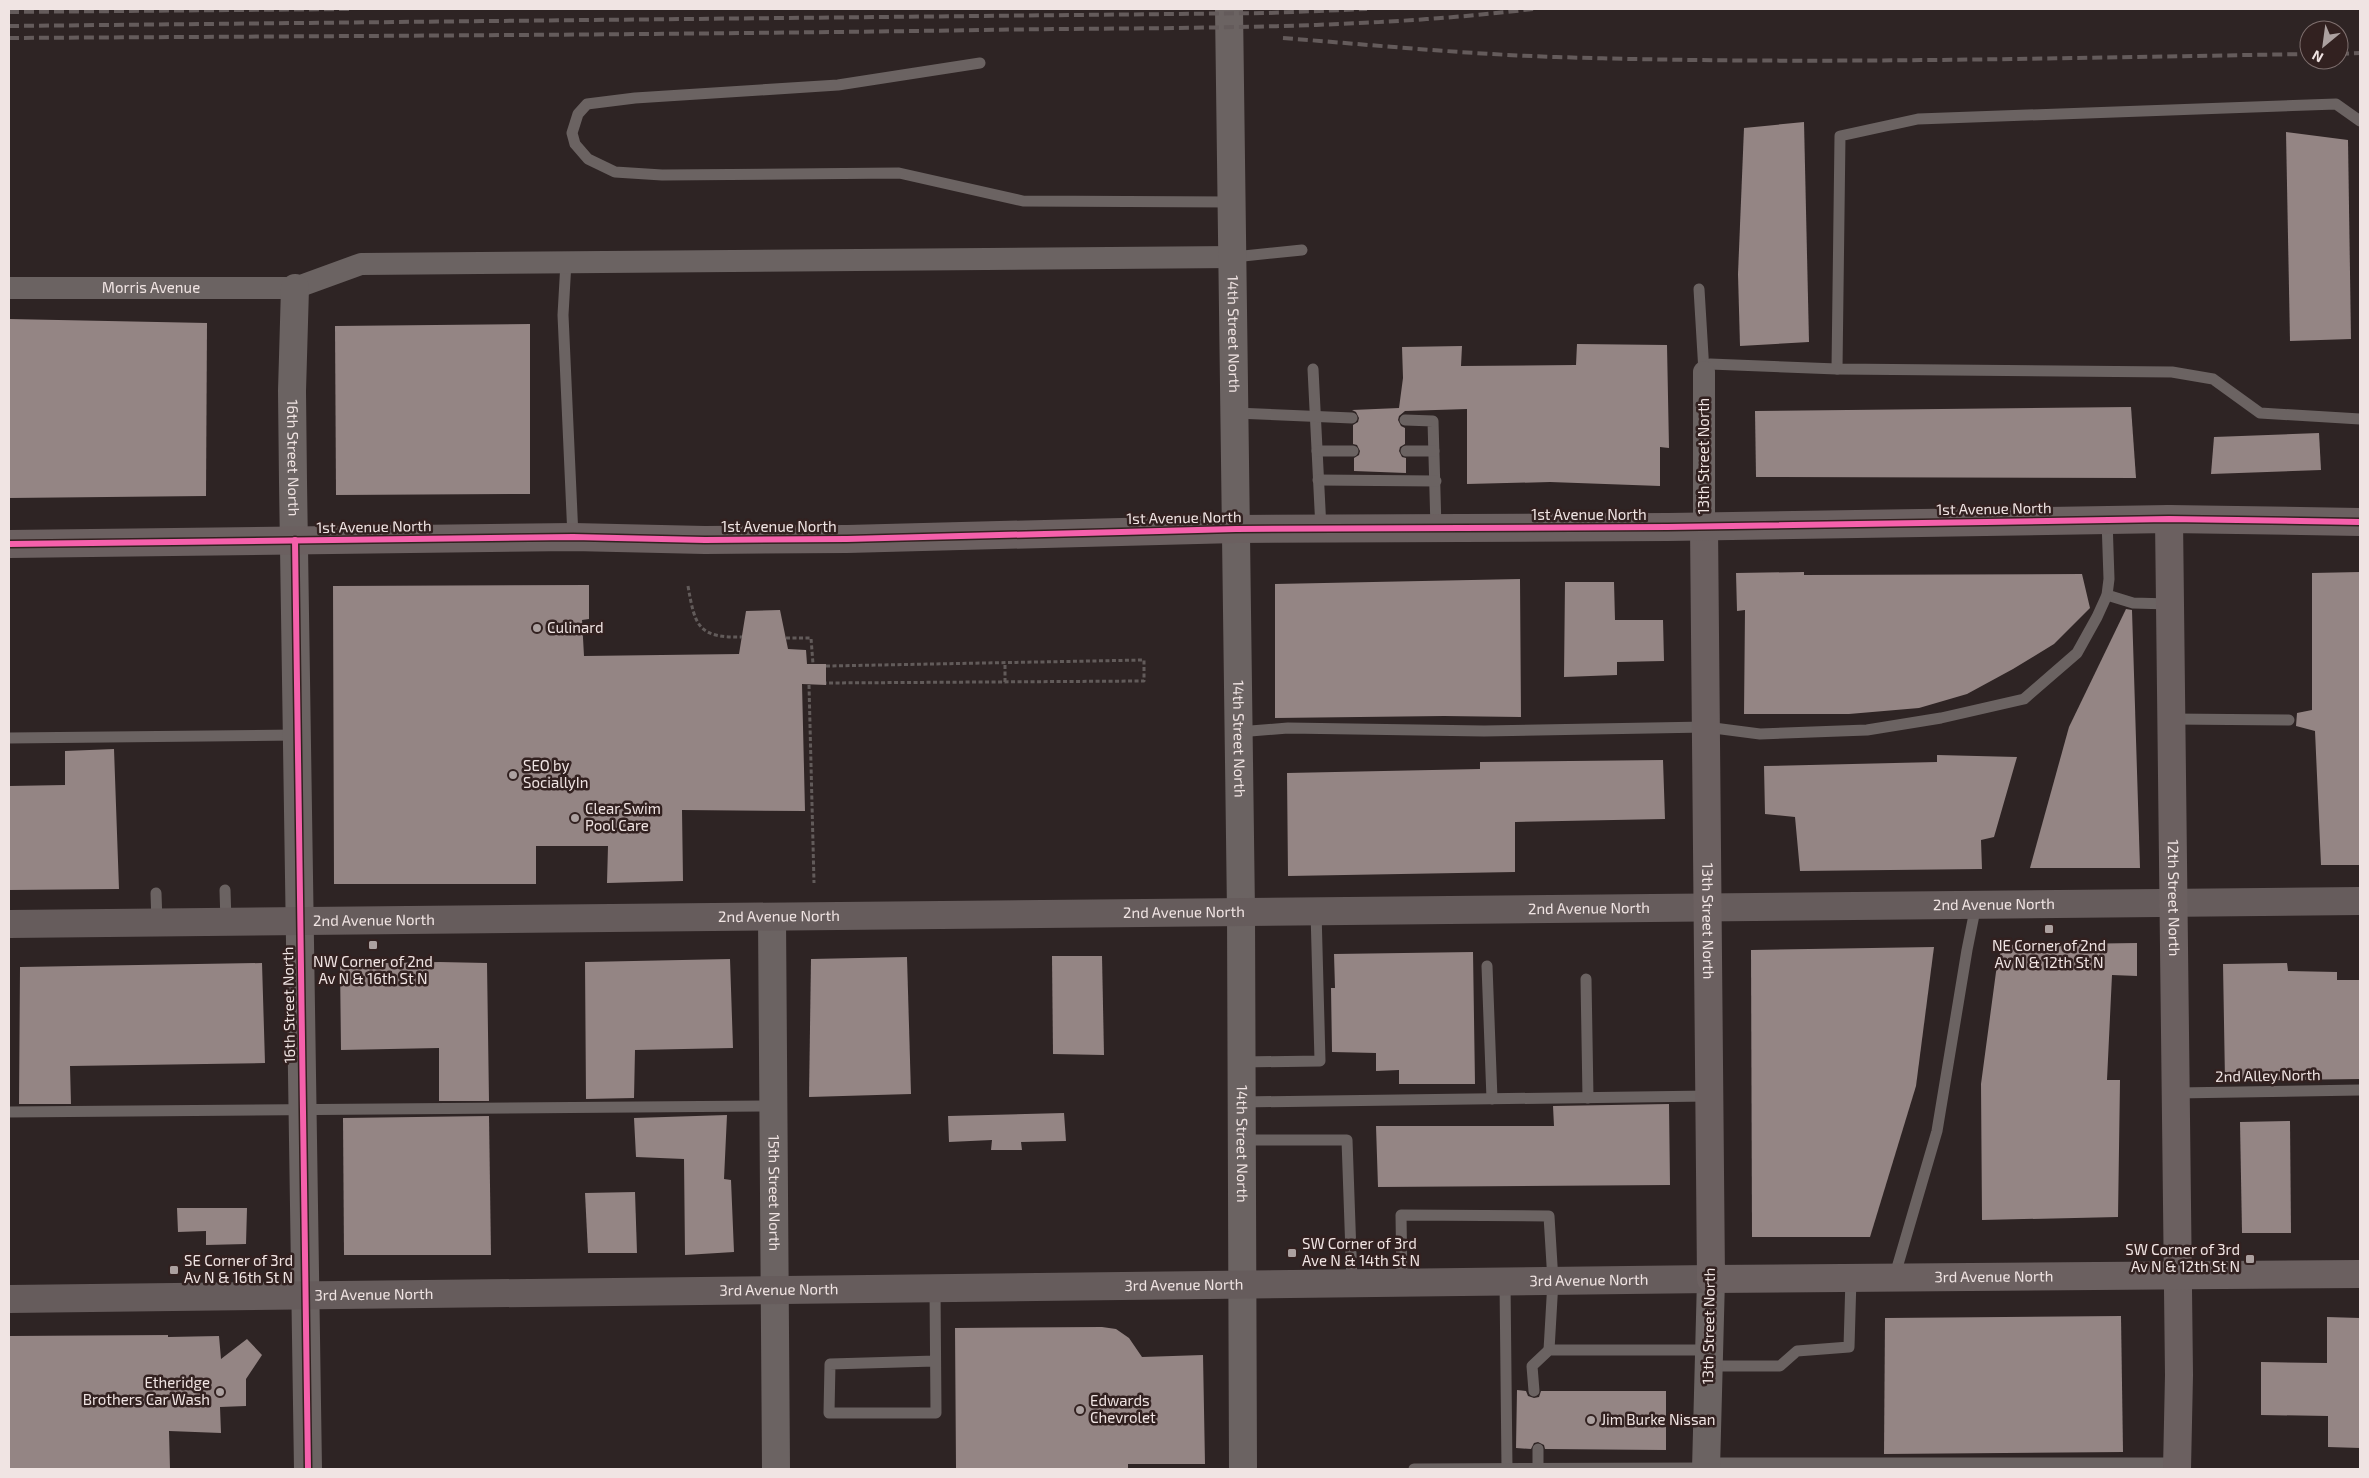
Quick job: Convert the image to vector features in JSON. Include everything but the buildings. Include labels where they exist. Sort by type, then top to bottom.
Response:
[{"type":"main road","name":"1st Avenue North","points":[[9,544],[573,537],[705,540],[848,539],[1236,529],[1704,526],[2169,519],[2360,522]]},
{"type":"main road","name":"12th Street North","points":[[2169,519],[2178,1276],[2177,1466]]},
{"type":"main road","name":"13th Street North","points":[[1704,526],[1710,1279]]},
{"type":"main road","name":"2nd Avenue North","points":[[9,924],[2360,901]]},
{"type":"main road","name":"3rd Avenue North","points":[[9,1299],[1242,1283],[2360,1274]]},
{"type":"street","name":"14th Street North","points":[[1229,9],[1234,257],[1241,912],[1243,1469]]},
{"type":"street","name":"Morris Avenue","points":[[9,288],[295,288],[361,264],[1234,257]]},
{"type":"street","name":"16th Street North","points":[[295,288],[292,400],[308,1469]]},
{"type":"street","name":"13th Street North","points":[[1704,372],[1704,526]]},
{"type":"street","name":"15th Street North","points":[[772,917],[776,1469]]},
{"type":"street","name":"13th Street North","points":[[1706,1467],[1710,1279]]},
{"type":"lane","points":[[980,63],[838,85],[635,98],[587,104],[578,114],[572,133],[575,144],[588,159],[615,172],[662,175],[900,173],[1023,201],[1233,202]]},
{"type":"lane","points":[[1836,369],[1840,136],[1918,119],[2336,104],[2360,121]]},
{"type":"lane","points":[[1234,257],[1302,250]]},
{"type":"lane","points":[[566,262],[564,315],[573,537]]},
{"type":"lane","points":[[1699,289],[1704,372]]},
{"type":"lane","points":[[1704,372],[1710,364],[1836,369],[2172,372],[2213,379],[2260,413],[2360,420]]},
{"type":"lane","points":[[1313,368],[1321,529]]},
{"type":"lane","points":[[1235,413],[1352,418]]},
{"type":"lane","points":[[1405,420],[1433,421],[1436,528]]},
{"type":"lane","points":[[1317,451],[1353,451]]},
{"type":"lane","points":[[1406,451],[1434,451]]},
{"type":"lane","points":[[1318,480],[1436,481]]},
{"type":"lane","points":[[1238,732],[1288,728],[1484,731],[1706,727],[1760,734],[1867,730],[1941,718],[1993,704],[2024,699],[2077,653],[2107,594],[2109,579],[2107,520]]},
{"type":"lane","points":[[2107,594],[2133,602],[2170,604]]},
{"type":"lane","points":[[2171,719],[2289,720]]},
{"type":"lane","points":[[9,738],[298,735]]},
{"type":"lane","points":[[225,890],[226,922]]},
{"type":"lane","points":[[156,893],[157,923]]},
{"type":"lane","points":[[1894,1278],[1937,1131],[1976,905]]},
{"type":"lane","points":[[1242,1062],[1320,1061],[1316,911]]},
{"type":"lane","points":[[1487,966],[1492,1099]]},
{"type":"lane","points":[[1586,979],[1588,1098]]},
{"type":"lane","name":"2nd Alley North","points":[[2176,1093],[2360,1090]]},
{"type":"lane","points":[[1242,1102],[1709,1096]]},
{"type":"lane","points":[[9,1112],[773,1106]]},
{"type":"lane","points":[[1242,1140],[1347,1140],[1352,1282]]},
{"type":"lane","points":[[1402,1282],[1401,1216],[1549,1216],[1553,1280],[1549,1350],[1532,1366],[1534,1391]]},
{"type":"lane","points":[[1549,1350],[1709,1358],[1780,1366],[1797,1351],[1849,1347],[1851,1278]]},
{"type":"lane","points":[[1505,1281],[1506,1468]]},
{"type":"lane","points":[[935,1287],[936,1413],[829,1413],[830,1364],[935,1361]]},
{"type":"lane","points":[[1538,1449],[1538,1468]]},
{"type":"lane","points":[[1414,1469],[2177,1466]]},
{"type":"path","points":[[688,586],[694,616],[701,628],[710,635],[742,637]]},
{"type":"path","points":[[786,638],[811,638],[813,664]]},
{"type":"path","points":[[826,666],[1144,660],[1144,681],[826,683]]},
{"type":"path","points":[[1004,663],[1004,682]]},
{"type":"path","points":[[809,684],[814,883]]},
{"type":"railway","points":[[9,12],[353,9]]},
{"type":"railway","points":[[9,26],[1268,13],[1367,9]]},
{"type":"railway","points":[[9,38],[1258,27],[1395,21],[1533,9]]},
{"type":"railway","points":[[1283,38],[1487,54],[1650,59],[1838,61],[2299,54]]},
{"type":"railway","points":[[2349,54],[2360,53]]},
{"type":"cycle path","points":[[9,544],[573,537],[705,540],[847,539],[1236,529],[1668,527],[2169,519],[2360,522]]},
{"type":"cycle path","points":[[295,540],[308,1469]]},
{"type":"place","name":"Culinard","points":[[537,628]]},
{"type":"place","name":"SEO by SociallyIn","points":[[513,775]]},
{"type":"place","name":"Clear Swim Pool Care","points":[[575,818]]},
{"type":"place","name":"NE Corner of 2nd Av N & 12th St N","points":[[2049,929]]},
{"type":"place","name":"NW Corner of 2nd Av N & 16th St N","points":[[373,945]]},
{"type":"place","name":"SW Corner of 3rd Ave N & 14th St N","points":[[1292,1253]]},
{"type":"place","name":"SW Corner of 3rd Av N & 12th St N","points":[[2250,1259]]},
{"type":"place","name":"SE Corner of 3rd Av N & 16th St N","points":[[174,1270]]},
{"type":"place","name":"Etheridge Brothers Car Wash","points":[[220,1392]]},
{"type":"place","name":"Edwards Chevrolet","points":[[1080,1410]]},
{"type":"place","name":"Jim Burke Nissan","points":[[1591,1420]]}]
